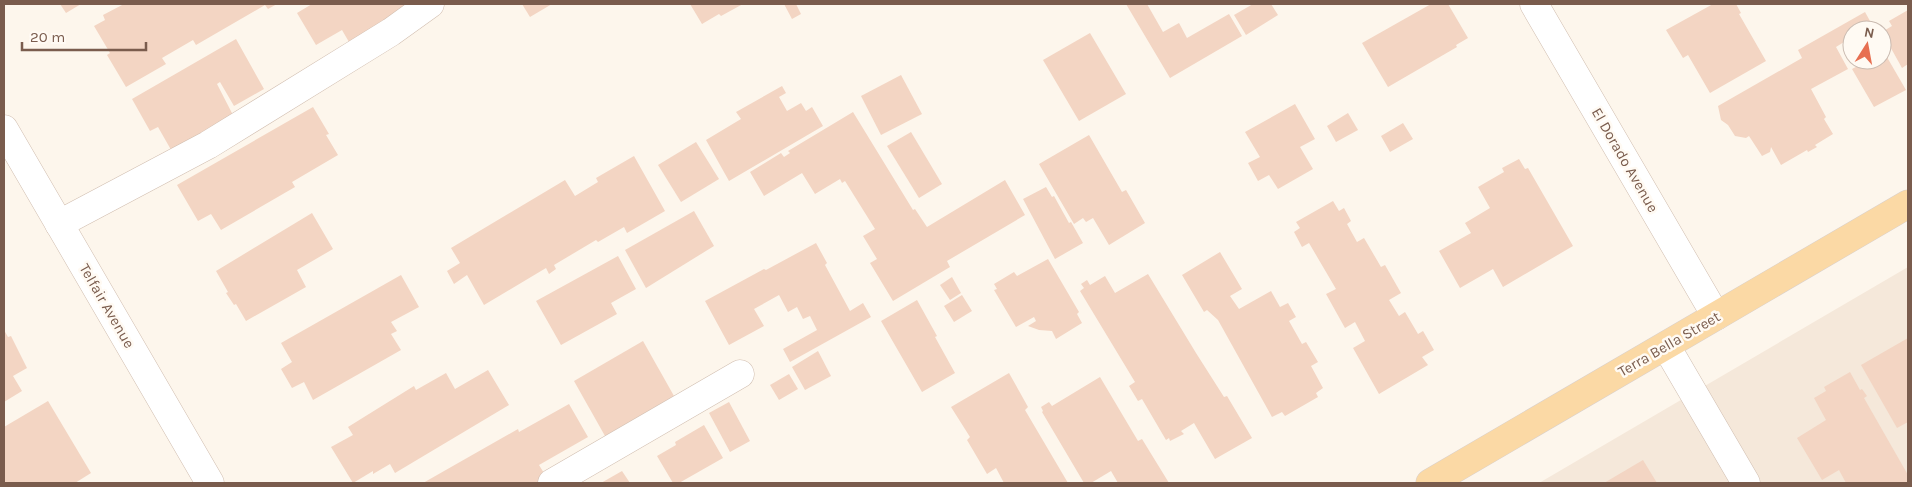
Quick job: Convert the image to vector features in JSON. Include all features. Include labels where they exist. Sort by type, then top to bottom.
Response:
[{"type":"main road","name":"Terra Bella Street","points":[[1430,483],[1908,204]]},
{"type":"street","points":[[59,224],[208,145],[391,32],[430,4]]},
{"type":"street","name":"El Dorado Avenue","points":[[1534,4],[1716,316]]},
{"type":"street","name":"Telfair Avenue","points":[[4,129],[210,483]]},
{"type":"street","points":[[1666,346],[1746,483]]},
{"type":"street","points":[[552,483],[740,374]]},
{"type":"shaded area","points":[[1908,267],[1908,483],[1539,483]]},
{"type":"building","points":[[60,4],[81,4],[66,13]]},
{"type":"building","points":[[124,4],[277,4],[268,9],[265,5],[196,45],[193,40],[162,58],[166,64],[126,87],[107,55],[110,53],[94,26],[105,20],[103,15]]},
{"type":"building","points":[[312,4],[414,4],[349,42],[342,30],[316,45],[297,13]]},
{"type":"building","points":[[522,4],[552,4],[530,17]]},
{"type":"building","points":[[690,4],[743,4],[721,16],[719,14],[702,24]]},
{"type":"building","points":[[784,4],[796,4],[801,14],[792,19]]},
{"type":"building","points":[[1126,4],[1147,4],[1163,32],[1179,23],[1187,38],[1229,14],[1242,36],[1170,78]]},
{"type":"building","points":[[1253,4],[1271,4],[1278,15],[1246,35],[1234,15]]},
{"type":"building","points":[[1431,4],[1448,4],[1468,38],[1456,45],[1457,47],[1388,87],[1362,43]]},
{"type":"building","points":[[1713,4],[1736,4],[1741,13],[1739,14],[1766,61],[1710,93],[1688,55],[1683,58],[1666,30]]},
{"type":"building","points":[[1908,10],[1908,64],[1902,68],[1892,50],[1891,20]]},
{"type":"building","points":[[1865,12],[1869,20],[1851,20]]},
{"type":"building","points":[[1842,25],[1842,43],[1836,47],[1842,58],[1842,70],[1846,70],[1811,89],[1833,134],[1815,145],[1817,147],[1808,152],[1807,150],[1781,165],[1771,147],[1770,152],[1762,156],[1749,136],[1746,138],[1735,136],[1728,125],[1721,120],[1718,106],[1802,58],[1798,50]]},
{"type":"building","points":[[1090,33],[1126,94],[1079,121],[1043,60]]},
{"type":"building","points":[[236,39],[264,89],[234,106],[220,82],[217,84],[235,119],[174,155],[158,127],[150,131],[132,99]]},
{"type":"building","points":[[1892,66],[1906,90],[1874,107],[1853,70],[1892,70]]},
{"type":"building","points":[[901,75],[922,114],[881,135],[861,96]]},
{"type":"building","points":[[782,86],[786,93],[779,97],[787,111],[801,103],[806,111],[812,107],[823,126],[729,181],[706,140],[741,119],[736,112]]},
{"type":"building","points":[[1295,104],[1315,139],[1300,147],[1313,169],[1278,189],[1269,175],[1258,181],[1248,163],[1260,157],[1245,132]]},
{"type":"building","points":[[313,107],[329,134],[326,135],[338,155],[292,182],[295,187],[221,230],[211,214],[198,221],[177,185]]},
{"type":"building","points":[[853,112],[913,210],[915,209],[927,227],[1005,180],[1025,215],[947,261],[950,267],[893,301],[870,263],[877,259],[863,236],[875,229],[845,181],[842,183],[840,179],[815,194],[802,173],[764,196],[750,172],[781,153],[784,157],[790,153],[788,151]]},
{"type":"building","points":[[1348,113],[1358,130],[1336,142],[1327,126]]},
{"type":"building","points":[[1403,123],[1413,139],[1390,152],[1381,136]]},
{"type":"building","points":[[911,132],[942,184],[919,198],[887,146]]},
{"type":"building","points":[[1089,135],[1122,192],[1126,190],[1145,223],[1109,245],[1093,218],[1086,222],[1083,218],[1074,224],[1039,164]]},
{"type":"building","points":[[696,142],[719,179],[681,202],[658,165]]},
{"type":"building","points":[[634,156],[665,211],[627,233],[624,227],[598,242],[596,240],[554,265],[556,269],[549,274],[546,268],[484,305],[467,275],[454,284],[447,271],[460,263],[451,248],[565,180],[575,196],[598,182],[596,178]]},
{"type":"building","points":[[1519,159],[1525,169],[1528,168],[1573,246],[1503,287],[1493,269],[1460,288],[1439,251],[1471,233],[1465,223],[1490,208],[1478,187],[1504,172],[1502,168]]},
{"type":"building","points":[[1046,187],[1052,197],[1054,196],[1083,243],[1055,259],[1023,199]]},
{"type":"building","points":[[1333,201],[1339,211],[1344,208],[1351,221],[1347,224],[1357,242],[1364,238],[1381,267],[1385,265],[1401,293],[1389,300],[1399,316],[1405,312],[1418,334],[1423,331],[1434,350],[1422,357],[1428,365],[1379,394],[1353,348],[1365,341],[1355,322],[1345,328],[1326,294],[1336,289],[1309,243],[1302,247],[1294,232],[1300,228],[1296,222]]},
{"type":"building","points":[[694,211],[714,246],[646,288],[625,250]]},
{"type":"building","points":[[312,213],[333,249],[297,270],[306,287],[246,321],[236,304],[234,305],[226,293],[228,292],[216,271]]},
{"type":"building","points":[[816,243],[827,263],[825,265],[850,311],[863,303],[871,317],[790,362],[783,349],[817,330],[810,316],[803,319],[797,307],[788,312],[779,295],[754,309],[764,326],[729,345],[705,301]]},
{"type":"building","points":[[1220,252],[1242,289],[1230,296],[1239,309],[1271,291],[1280,307],[1288,303],[1296,317],[1289,321],[1302,344],[1306,342],[1318,362],[1311,366],[1323,388],[1316,393],[1318,397],[1285,416],[1282,412],[1272,417],[1218,320],[1207,310],[1204,312],[1182,275]]},
{"type":"building","points":[[618,256],[636,289],[611,303],[617,314],[561,345],[536,301]]},
{"type":"building","points":[[1048,259],[1079,312],[1077,314],[1082,323],[1056,339],[1052,331],[1039,330],[1028,326],[1036,321],[1034,317],[1016,327],[994,290],[997,289],[994,284],[1014,272],[1017,276]]},
{"type":"building","points":[[1148,274],[1196,353],[1224,397],[1227,396],[1252,438],[1215,459],[1194,423],[1181,431],[1184,434],[1170,441],[1169,438],[1166,440],[1142,399],[1138,401],[1129,386],[1135,382],[1080,291],[1084,288],[1081,284],[1087,280],[1090,285],[1105,276],[1115,293]]},
{"type":"building","points":[[401,275],[419,307],[391,322],[397,331],[391,334],[401,350],[313,400],[304,382],[292,388],[281,369],[292,362],[281,343]]},
{"type":"building","points":[[952,277],[961,293],[950,300],[940,285]]},
{"type":"building","points":[[962,295],[972,311],[954,322],[944,306]]},
{"type":"building","points":[[917,300],[955,373],[922,392],[881,321]]},
{"type":"building","points":[[4,330],[8,337],[11,336],[27,368],[13,376],[22,391],[4,402]]},
{"type":"building","points":[[1908,338],[1908,422],[1897,428],[1861,365]]},
{"type":"building","points":[[643,341],[674,396],[605,436],[574,381]]},
{"type":"building","points":[[818,351],[831,376],[805,390],[792,367]]},
{"type":"building","points":[[488,370],[509,405],[395,473],[390,464],[373,474],[373,471],[353,483],[331,447],[353,435],[348,427],[414,386],[416,390],[446,373],[455,389]]},
{"type":"building","points":[[1850,372],[1860,390],[1862,389],[1867,396],[1864,398],[1908,475],[1908,481],[1905,483],[1846,483],[1839,470],[1822,480],[1797,438],[1826,420],[1814,398],[1826,391],[1824,387]]},
{"type":"building","points":[[1009,373],[1028,407],[1025,410],[1068,483],[1004,483],[996,468],[987,474],[967,440],[970,437],[951,407]]},
{"type":"building","points":[[789,374],[798,389],[779,400],[770,385]]},
{"type":"building","points":[[1100,377],[1138,441],[1142,439],[1169,483],[1118,483],[1111,471],[1091,483],[1084,483],[1042,412],[1041,407],[1049,402],[1052,406]]},
{"type":"building","points":[[48,401],[91,473],[75,483],[4,483],[4,427]]},
{"type":"building","points":[[729,402],[750,441],[730,452],[709,413]]},
{"type":"building","points":[[569,404],[588,437],[539,465],[547,478],[537,483],[423,483],[518,429],[519,432]]},
{"type":"building","points":[[704,425],[723,458],[679,483],[673,483],[657,456],[676,445],[675,442]]},
{"type":"building","points":[[1643,460],[1657,483],[1604,483]]},
{"type":"building","points":[[622,471],[630,483],[601,483]]}]
